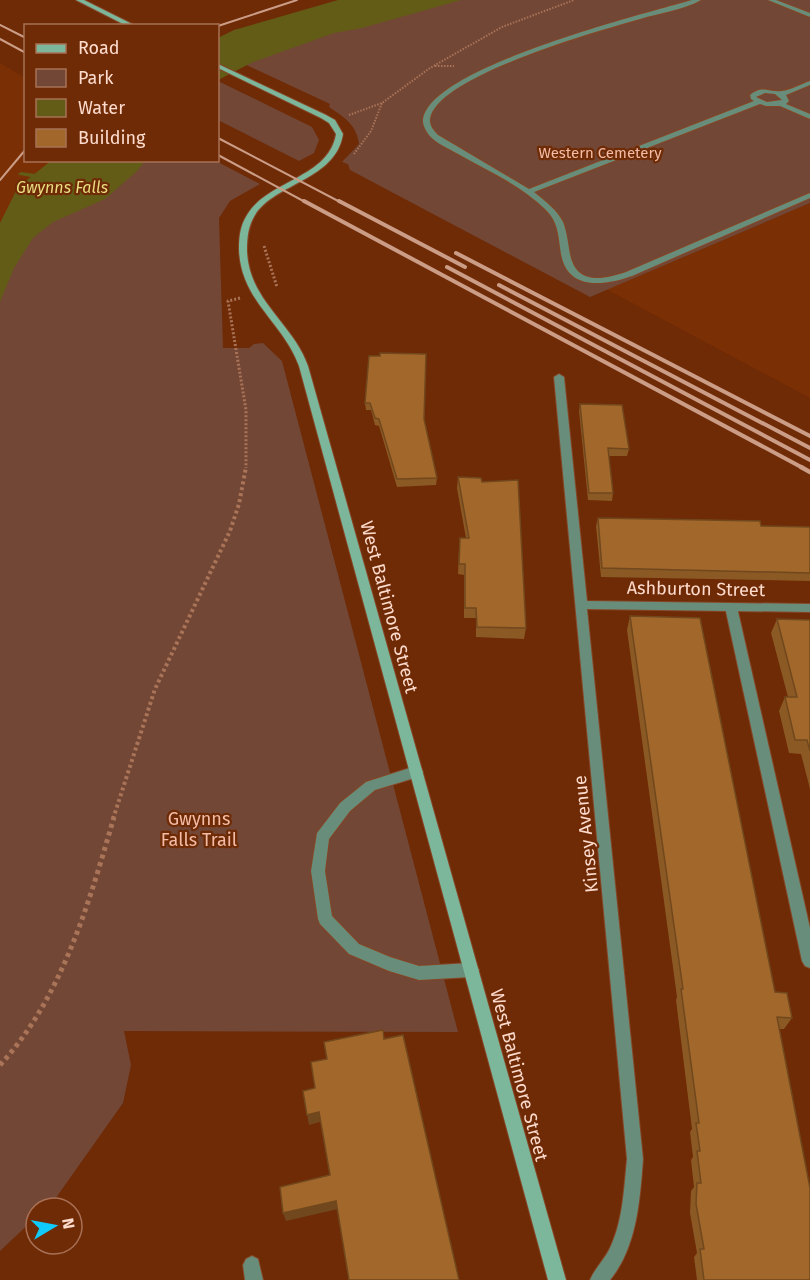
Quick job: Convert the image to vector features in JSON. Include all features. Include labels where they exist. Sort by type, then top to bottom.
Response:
[{"type":"main road","points":[[78,0],[129,24]]},
{"type":"main road","points":[[219,66],[327,119]]},
{"type":"main road","name":"West Baltimore Street","points":[[327,119],[339,130],[341,139],[338,149],[323,164],[272,194],[255,209],[247,223],[243,239],[246,274],[254,296],[300,357],[557,1280]]},
{"type":"street","points":[[698,0],[524,53],[457,85],[439,98],[430,108],[426,119],[428,128],[435,137],[528,192],[552,211],[561,223],[565,237],[565,256],[569,267],[586,280],[600,282],[629,274],[810,195]]},
{"type":"street","points":[[771,0],[810,15]]},
{"type":"street","points":[[781,94],[810,83]]},
{"type":"street","points":[[758,102],[753,99],[753,95],[757,92],[773,91],[785,97],[786,101],[781,104]]},
{"type":"street","points":[[528,192],[758,102],[781,104],[810,117]]},
{"type":"street","name":"Kinsey Avenue","points":[[559,377],[635,1159],[632,1203],[622,1239],[604,1275],[599,1280]]},
{"type":"street","name":"Ashburton Street","points":[[582,605],[810,608]]},
{"type":"street","points":[[731,607],[810,961]]},
{"type":"street","points":[[416,772],[371,786],[345,807],[322,837],[318,871],[326,919],[354,949],[388,964],[419,973],[471,970]]},
{"type":"path","points":[[327,119],[382,103],[430,68],[502,27],[574,0]]},
{"type":"path","points":[[0,1065],[45,1002],[66,960],[91,890],[154,691],[172,645],[214,564],[239,506],[248,450],[245,407],[228,301]]},
{"type":"shaded area","points":[[0,63],[24,77],[24,162],[50,162],[33,180],[0,249]]},
{"type":"shaded area","points":[[810,203],[810,398],[606,289]]},
{"type":"green space","name":"Western Cemetery","points":[[389,0],[810,0],[810,203],[590,297],[350,170],[348,164],[342,162],[359,144],[358,137],[349,122],[329,107],[330,104],[221,53]]},
{"type":"green space","points":[[219,81],[312,127],[319,140],[314,153],[299,161],[219,121]]},
{"type":"green space","name":"Gwynns Falls Trail","points":[[86,162],[218,162],[260,184],[230,201],[219,218],[223,348],[249,348],[254,344],[263,343],[282,361],[458,1032],[124,1031],[131,1065],[123,1103],[57,1196],[24,1196],[24,1228],[0,1251],[0,258]]},
{"type":"water","points":[[338,0],[461,0],[362,28],[334,33],[253,62],[219,79],[219,38],[234,30]]},
{"type":"water","name":"Gwynns Falls","points":[[49,162],[144,162],[105,199],[53,222],[33,238],[14,268],[0,302],[0,223],[18,187]]},
{"type":"building","points":[[380,353],[426,354],[424,419],[437,478],[397,479],[379,419],[375,418],[370,403],[365,403],[369,356],[380,356]]},
{"type":"building","points":[[580,404],[622,405],[629,449],[608,448],[613,493],[589,493]]},
{"type":"building","points":[[458,477],[481,478],[482,482],[518,480],[526,628],[477,627],[476,608],[465,608],[465,564],[459,564],[460,538],[469,538]]},
{"type":"building","points":[[598,518],[760,521],[761,526],[810,527],[810,573],[602,568]]},
{"type":"building","points":[[630,616],[700,618],[775,992],[787,993],[792,1018],[777,1017],[810,1188],[810,1280],[704,1280],[700,1249],[704,1249],[696,1204],[697,1183],[701,1183],[696,1123],[699,1123],[681,989],[683,989]]},
{"type":"building","points":[[777,619],[810,620],[810,751],[807,740],[795,740],[785,697],[797,697]]},
{"type":"building","points":[[383,1030],[384,1039],[403,1035],[459,1280],[349,1280],[336,1201],[283,1213],[280,1187],[330,1175],[319,1112],[307,1115],[303,1091],[315,1088],[311,1062],[327,1059],[324,1042]]},
{"type":"waterway","points":[[21,174],[43,177]]},
{"type":"railway","points":[[219,26],[297,0]]},
{"type":"railway","points":[[0,25],[24,37]]},
{"type":"railway","points":[[0,39],[24,52]]},
{"type":"railway","points":[[219,139],[342,203]]},
{"type":"railway","points":[[0,180],[24,151]]},
{"type":"railway","points":[[219,156],[307,203]]},
{"type":"railway","points":[[304,201],[803,468]]},
{"type":"railway","points":[[339,201],[465,267]]},
{"type":"railway","points":[[456,253],[810,436]]},
{"type":"railway","points":[[447,267],[810,460]]},
{"type":"railway","points":[[499,285],[810,448]]},
{"type":"railway","points":[[801,467],[810,472]]}]
